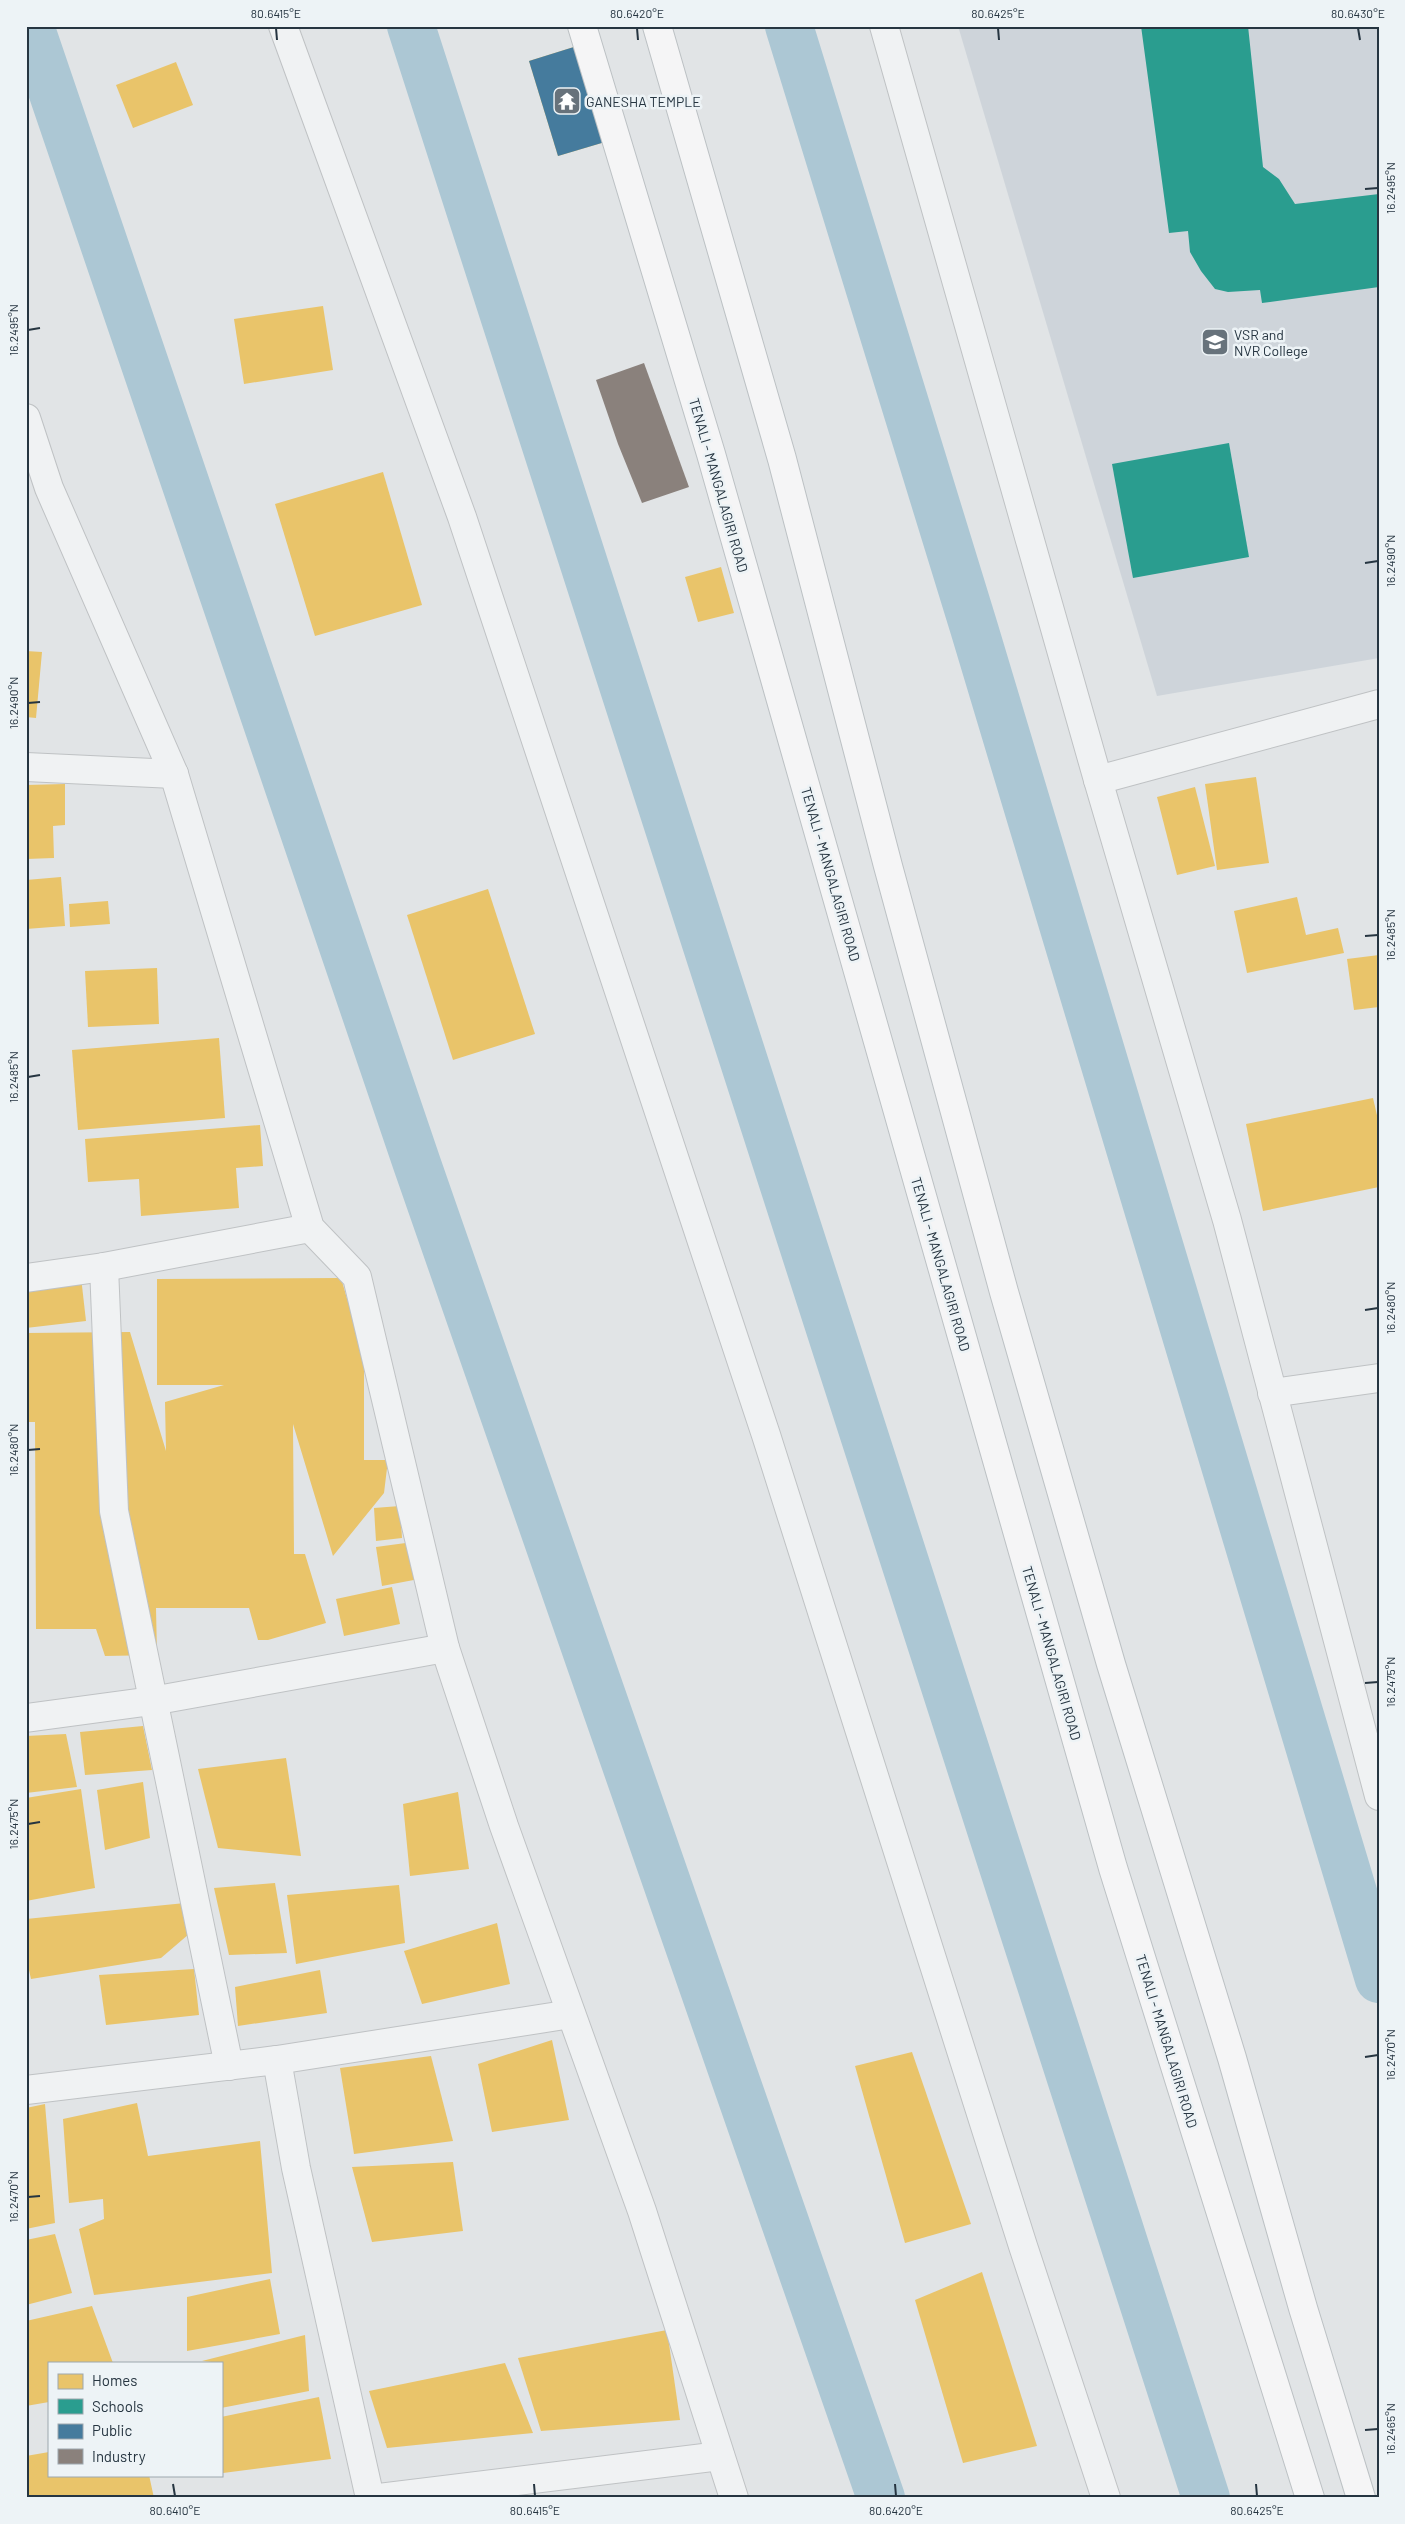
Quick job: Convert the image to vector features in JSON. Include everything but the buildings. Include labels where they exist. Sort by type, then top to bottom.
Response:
[{"type":"main road","name":"TENALI - MANGALAGIRI ROAD","points":[[582,26],[711,454],[1113,1868],[1310,2498]]},
{"type":"main road","points":[[657,26],[782,459],[888,866],[1018,1339],[1111,1664],[1232,2058],[1303,2308],[1361,2498]]},
{"type":"street","points":[[283,26],[462,517],[766,1435],[1023,2246],[1106,2498]]},
{"type":"street","points":[[884,26],[1098,780],[1227,1220],[1379,1796]]},
{"type":"street","points":[[26,418],[49,488],[174,774],[310,1228],[357,1277],[445,1648],[504,1826],[642,2211],[734,2498]]},
{"type":"street","points":[[1098,780],[1379,704]]},
{"type":"street","points":[[26,767],[174,774]]},
{"type":"street","points":[[26,1278],[104,1267],[310,1228]]},
{"type":"street","points":[[104,1267],[114,1511],[229,2066]]},
{"type":"street","points":[[1272,1393],[1379,1378]]},
{"type":"street","points":[[26,1718],[152,1701],[445,1648]]},
{"type":"street","points":[[26,2090],[277,2060],[571,2014]]},
{"type":"street","points":[[277,2060],[296,2168],[370,2498]]},
{"type":"street","points":[[379,2498],[720,2456]]},
{"type":"shaded area","name":"VSR and NVR College","points":[[958,26],[1379,26],[1379,658],[1157,696]]},
{"type":"waterway","points":[[30,26],[417,1164],[881,2498]]},
{"type":"waterway","points":[[411,26],[1206,2498]]},
{"type":"waterway","points":[[789,26],[974,628],[1379,1979]]},
{"type":"place","name":"GANESHA TEMPLE","points":[[567,101]]},
{"type":"place","name":"VSR and NVR College","points":[[1215,342]]}]
